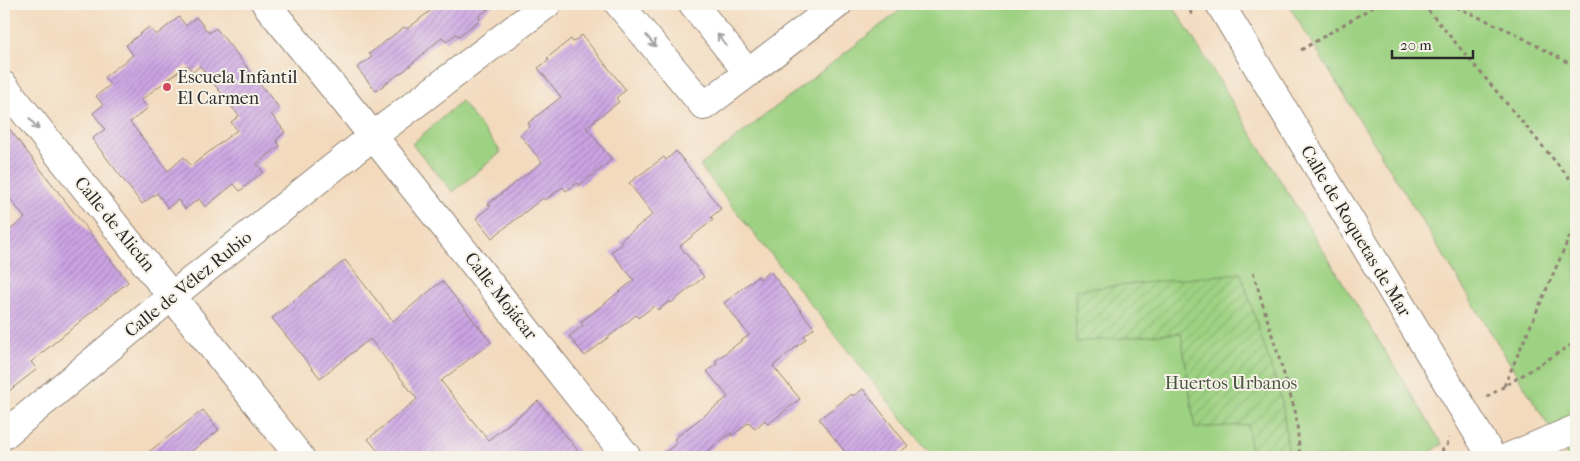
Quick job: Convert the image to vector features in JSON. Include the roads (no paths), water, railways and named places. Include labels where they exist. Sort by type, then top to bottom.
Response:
[{"type":"street","points":[[266,4],[374,136]]},
{"type":"street","name":"Calle de Vélez Rubio","points":[[4,435],[172,296],[374,136],[546,4]]},
{"type":"street","points":[[619,4],[704,106],[838,4]]},
{"type":"street","points":[[693,4],[748,73]]},
{"type":"street","name":"Calle de Roquetas de Mar","points":[[1220,4],[1492,457]]},
{"type":"street","name":"Calle de Alicún","points":[[4,86],[300,457]]},
{"type":"street","name":"Calle Mojácar","points":[[374,136],[628,457]]},
{"type":"street","points":[[1509,457],[1576,429]]},
{"type":"place","name":"Escuela Infantil El Carmen","points":[[167,87]]},
{"type":"park label","name":"Huertos Urbanos","points":[[1231,383]]}]
